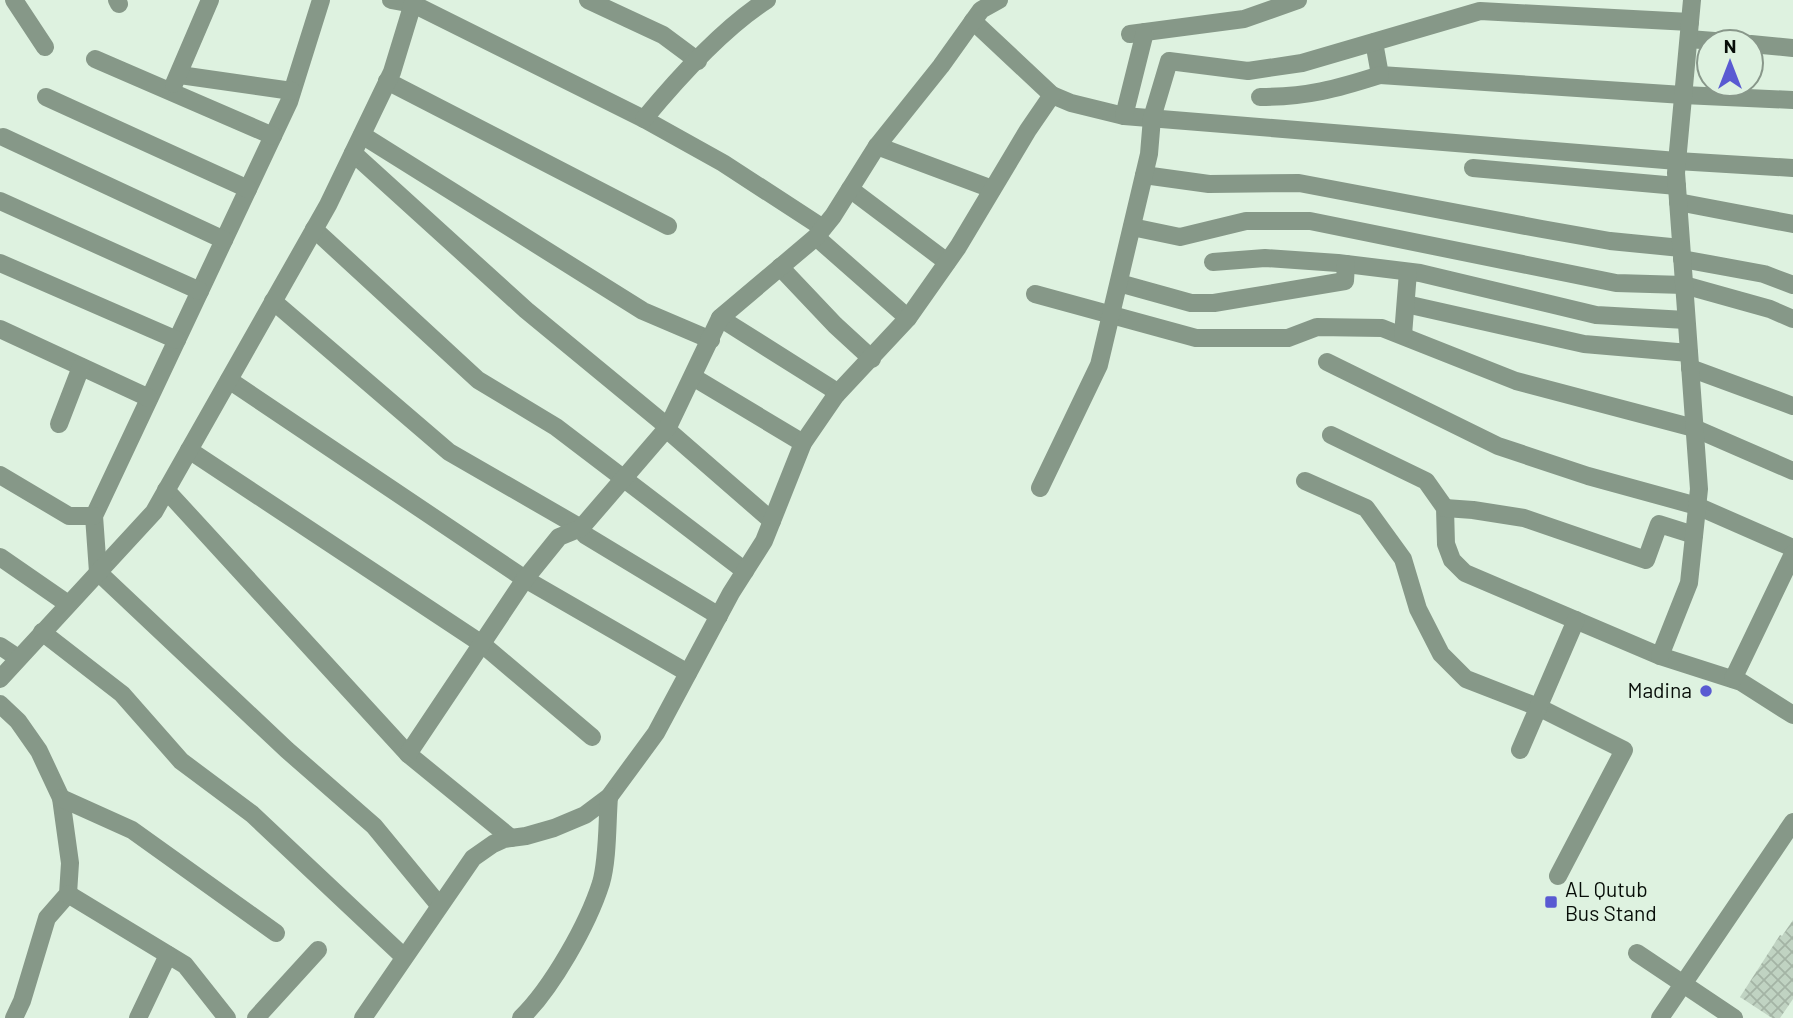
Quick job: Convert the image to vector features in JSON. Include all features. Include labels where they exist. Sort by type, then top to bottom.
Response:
[{"type":"street","points":[[14,0],[46,47]]},
{"type":"street","points":[[170,91],[180,75],[209,0]]},
{"type":"street","points":[[391,0],[414,2],[644,119],[723,163],[820,232],[908,318]]},
{"type":"street","points":[[588,0],[663,35],[698,61]]},
{"type":"street","points":[[408,754],[525,579],[559,537],[583,531],[622,479],[670,430],[720,318],[820,232],[877,146],[941,66],[981,10],[999,0]]},
{"type":"street","points":[[1124,116],[1137,33],[1244,19],[1298,0]]},
{"type":"street","points":[[1660,656],[1689,583],[1699,489],[1677,161],[1692,0]]},
{"type":"street","points":[[317,1],[292,91],[273,136],[94,516],[98,572],[287,750],[374,826],[439,905]]},
{"type":"street","points":[[0,679],[154,512],[314,229],[353,153],[387,81],[414,2]]},
{"type":"street","points":[[644,119],[674,84],[758,2]]},
{"type":"street","points":[[1040,488],[1099,365],[1149,154],[1152,118],[1169,61],[1248,71],[1261,70],[1303,63],[1480,11],[1695,32]]},
{"type":"street","points":[[973,21],[1052,95],[1071,103],[1124,116],[1793,168]]},
{"type":"street","points":[[1374,42],[1380,75]]},
{"type":"street","points":[[1765,45],[1793,48]]},
{"type":"street","points":[[95,59],[273,136]]},
{"type":"street","points":[[180,75],[292,91]]},
{"type":"street","points":[[1260,97],[1296,97],[1334,90],[1380,75],[1793,100]]},
{"type":"street","points":[[387,81],[668,226]]},
{"type":"street","points":[[363,1018],[473,858],[493,844],[554,828],[585,816],[609,797],[656,733],[719,616],[764,541],[803,443],[836,395],[908,318],[947,262],[1052,95]]},
{"type":"street","points":[[46,97],[248,189]]},
{"type":"street","points":[[362,135],[643,311],[710,340]]},
{"type":"street","points":[[3,137],[224,240]]},
{"type":"street","points":[[877,146],[992,189]]},
{"type":"street","points":[[353,153],[526,310],[670,430],[772,521]]},
{"type":"street","points":[[1473,168],[1678,194],[1793,224]]},
{"type":"street","points":[[1144,175],[1209,184],[1299,183],[1682,254],[1764,274],[1793,285]]},
{"type":"street","points":[[850,188],[947,262]]},
{"type":"street","points":[[0,201],[200,291]]},
{"type":"street","points":[[1132,228],[1180,237],[1246,221],[1310,221],[1616,283],[1684,285],[1770,309],[1793,319]]},
{"type":"street","points":[[314,229],[478,380],[556,427],[745,571]]},
{"type":"street","points":[[1213,262],[1265,258],[1346,264],[1408,272],[1596,315],[1686,320]]},
{"type":"street","points":[[0,263],[177,340]]},
{"type":"street","points":[[1119,283],[1191,303],[1214,303],[1345,281],[1346,264]]},
{"type":"street","points":[[780,267],[835,326],[872,359]]},
{"type":"street","points":[[1404,335],[1408,272]]},
{"type":"street","points":[[1035,294],[1196,338],[1288,338],[1317,327],[1382,328],[1516,381],[1694,428],[1793,471]]},
{"type":"street","points":[[274,301],[449,452],[719,616]]},
{"type":"street","points":[[1406,304],[1584,344],[1689,360],[1793,406]]},
{"type":"street","points":[[720,318],[831,388],[836,395]]},
{"type":"street","points":[[0,328],[149,398]]},
{"type":"street","points":[[1327,362],[1498,446],[1588,476],[1697,506],[1793,548]]},
{"type":"street","points":[[59,424],[81,366]]},
{"type":"street","points":[[693,377],[803,443]]},
{"type":"street","points":[[229,380],[525,579],[688,673]]},
{"type":"street","points":[[1331,435],[1426,481],[1445,508],[1446,544],[1452,561],[1465,573],[1660,656],[1741,682],[1793,715]]},
{"type":"street","points":[[188,450],[482,644],[592,737]]},
{"type":"street","points":[[0,475],[69,516],[94,516]]},
{"type":"street","points":[[1305,481],[1366,508],[1403,559],[1418,608],[1441,654],[1466,679],[1538,707],[1624,750],[1558,876]]},
{"type":"street","points":[[166,490],[408,754],[511,838]]},
{"type":"street","points":[[1445,508],[1524,518],[1646,561],[1659,524],[1694,535]]},
{"type":"street","points":[[1733,679],[1793,554]]},
{"type":"street","points":[[0,557],[68,604]]},
{"type":"street","points":[[1520,750],[1576,620]]},
{"type":"street","points":[[42,632],[122,694],[181,761],[252,814],[404,957]]},
{"type":"street","points":[[0,646],[18,658]]},
{"type":"street","points":[[0,704],[18,721],[39,751],[61,798],[70,863],[68,894],[47,918],[15,1018]]},
{"type":"street","points":[[521,1018],[577,938],[601,882],[609,797]]},
{"type":"street","points":[[61,798],[132,830],[276,933]]},
{"type":"street","points":[[1660,1018],[1793,822]]},
{"type":"street","points":[[68,894],[185,965],[227,1018]]},
{"type":"street","points":[[256,1018],[318,950]]},
{"type":"street","points":[[1637,953],[1734,1018]]},
{"type":"street","points":[[138,1018],[168,955]]},
{"type":"building","points":[[1793,920],[1793,999],[1780,1018],[1772,1018],[1740,997],[1780,935],[1782,936]]},
{"type":"place","name":"Madina","points":[[1706,691]]},
{"type":"place","name":"AL Qutub Bus Stand","points":[[1551,902]]}]
